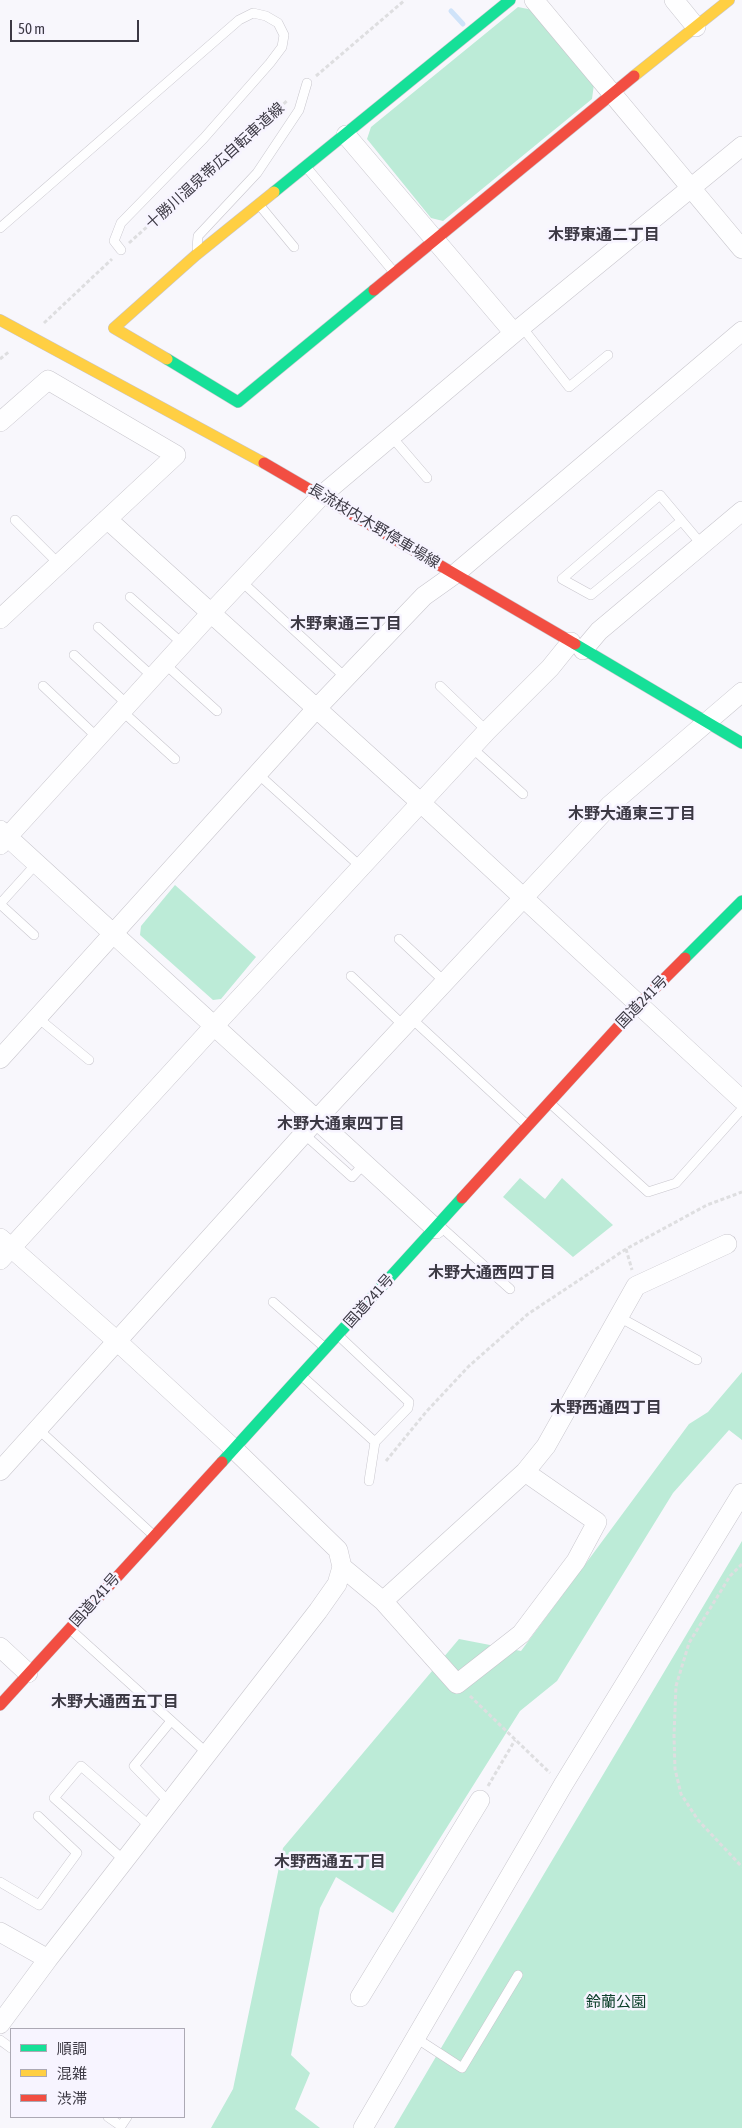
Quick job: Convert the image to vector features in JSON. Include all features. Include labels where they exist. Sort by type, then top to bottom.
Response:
[{"type":"main road","points":[[510,0],[196,255],[114,328],[238,402],[729,0]]},
{"type":"main road","name":"長流枝内木野停車場線","points":[[3,321],[29,337],[322,495],[742,743]]},
{"type":"main road","name":"国道241号","points":[[0,1705],[233,1448],[438,1227],[638,1005],[742,901]]},
{"type":"street","points":[[534,0],[742,249]]},
{"type":"street","points":[[674,0],[696,27]]},
{"type":"street","points":[[346,135],[435,240],[518,330]]},
{"type":"street","points":[[438,1227],[365,1163],[37,863],[3,837],[98,738],[210,614],[322,495],[518,330],[742,146]]},
{"type":"street","points":[[0,1059],[115,934],[316,709],[424,596],[455,574],[742,332]]},
{"type":"street","points":[[0,422],[48,380],[176,455],[0,620]]},
{"type":"street","points":[[0,2024],[48,1959],[318,1611],[336,1584],[342,1567],[338,1550],[233,1448],[118,1342],[4,1249],[215,1025],[486,731],[550,668],[599,630],[742,511]]},
{"type":"street","points":[[107,519],[210,614],[421,802],[742,1100]]},
{"type":"street","points":[[0,1470],[118,1342],[317,1119],[610,805],[742,692]]},
{"type":"street","points":[[384,1601],[525,1472],[546,1446],[636,1286],[727,1244]]},
{"type":"street","points":[[342,1567],[384,1601],[457,1684],[521,1634],[576,1562],[597,1522],[525,1472]]},
{"type":"street","points":[[364,2128],[563,1785],[742,1493]]},
{"type":"street","points":[[0,1647],[28,1674]]},
{"type":"street","points":[[360,1996],[480,1800]]},
{"type":"street","points":[[0,1932],[48,1959]]},
{"type":"lane","points":[[0,228],[239,20],[253,13],[266,16],[278,23],[284,35],[282,47],[270,64],[204,138],[121,223],[114,240],[121,250]]},
{"type":"lane","points":[[196,255],[198,236],[256,173],[299,110],[307,83]]},
{"type":"lane","points":[[306,167],[395,273]]},
{"type":"lane","points":[[260,204],[294,247]]},
{"type":"lane","points":[[518,330],[570,386],[608,356]]},
{"type":"lane","points":[[391,436],[428,478]]},
{"type":"lane","points":[[681,521],[591,595],[562,579],[660,495],[702,545]]},
{"type":"lane","points":[[15,520],[59,564]]},
{"type":"lane","points":[[241,581],[346,678]]},
{"type":"lane","points":[[130,597],[183,644]]},
{"type":"lane","points":[[98,627],[217,711]]},
{"type":"lane","points":[[74,655],[175,759]]},
{"type":"lane","points":[[43,686],[98,738]]},
{"type":"lane","points":[[440,686],[486,731]]},
{"type":"lane","points":[[471,747],[523,794]]},
{"type":"lane","points":[[258,774],[361,867]]},
{"type":"lane","points":[[34,935],[0,904],[37,863]]},
{"type":"lane","points":[[399,939],[445,982]]},
{"type":"lane","points":[[352,976],[528,1126]]},
{"type":"lane","points":[[38,1018],[89,1060]]},
{"type":"lane","points":[[550,1103],[648,1192],[676,1183],[742,1109]]},
{"type":"lane","points":[[304,1134],[352,1177],[365,1163]]},
{"type":"lane","points":[[438,1227],[510,1289]]},
{"type":"lane","points":[[273,1302],[326,1348]]},
{"type":"lane","points":[[619,1317],[697,1360]]},
{"type":"lane","points":[[339,1335],[409,1402],[408,1408],[375,1442],[369,1481]]},
{"type":"lane","points":[[301,1376],[375,1442]]},
{"type":"lane","points":[[38,1429],[154,1536]]},
{"type":"lane","points":[[70,1628],[208,1754]]},
{"type":"lane","points":[[170,1803],[134,1766],[171,1720]]},
{"type":"lane","points":[[125,1861],[54,1798],[81,1766],[151,1828]]},
{"type":"lane","points":[[1,1886],[39,1905],[77,1854],[38,1816]]},
{"type":"lane","points":[[416,2038],[462,2068],[518,1975]]},
{"type":"lane","points":[[109,2118],[121,2126],[126,2118]]},
{"type":"path","name":"十勝川温泉帯広自転車道線","points":[[29,337],[121,250],[307,83],[405,0]]},
{"type":"path","points":[[369,1481],[426,1412],[469,1366],[528,1314],[626,1249],[707,1205],[742,1192]]},
{"type":"path","points":[[742,1564],[730,1576],[689,1643],[676,1686],[674,1735],[675,1769],[682,1794],[698,1820],[742,1867]]},
{"type":"path","points":[[457,1684],[563,1785]]},
{"type":"path","points":[[480,1800],[515,1740]]},
{"type":"green space","points":[[518,7],[533,10],[594,84],[592,99],[443,221],[431,218],[367,139],[371,127]]},
{"type":"green space","points":[[175,885],[256,957],[221,999],[213,1000],[140,935],[141,926]]},
{"type":"green space","points":[[520,1178],[545,1199],[562,1178],[613,1225],[573,1257],[503,1197]]},
{"type":"green space","points":[[742,1372],[742,1440],[729,1430],[673,1493],[557,1681],[520,1711],[393,1913],[336,1877],[320,1908],[291,2055],[310,2073],[295,2109],[320,2128],[211,2128],[233,2089],[283,1848],[459,1639],[521,1651],[689,1424],[708,1412]]},
{"type":"green space","name":"鈴蘭公園","points":[[742,1541],[742,2128],[394,2128],[497,1953]]},
{"type":"waterway","points":[[451,11],[463,24]]},
{"type":"traffic: fast","points":[[274,192],[510,0]]},
{"type":"traffic: fast","points":[[167,359],[238,402],[374,290]]},
{"type":"traffic: fast","points":[[575,644],[742,743]]},
{"type":"traffic: fast","points":[[685,958],[742,901]]},
{"type":"traffic: fast","points":[[222,1462],[462,1198]]},
{"type":"traffic: slow","points":[[634,76],[729,0]]},
{"type":"traffic: slow","points":[[167,359],[114,328],[196,255],[274,192]]},
{"type":"traffic: slow","points":[[0,320],[264,463]]},
{"type":"traffic: jam","points":[[374,290],[634,76]]},
{"type":"traffic: jam","points":[[264,463],[575,644]]},
{"type":"traffic: jam","points":[[462,1198],[638,1005],[685,958]]},
{"type":"traffic: jam","points":[[0,1705],[222,1462]]},
{"type":"district","name":"木野東通二丁目","points":[[604,235]]},
{"type":"district","name":"木野東通三丁目","points":[[346,624]]},
{"type":"district","name":"木野大通東三丁目","points":[[632,814]]},
{"type":"district","name":"木野大通東四丁目","points":[[341,1124]]},
{"type":"district","name":"木野大通西四丁目","points":[[492,1273]]},
{"type":"district","name":"木野西通四丁目","points":[[606,1408]]},
{"type":"district","name":"木野大通西五丁目","points":[[115,1702]]},
{"type":"district","name":"木野西通五丁目","points":[[330,1862]]}]
